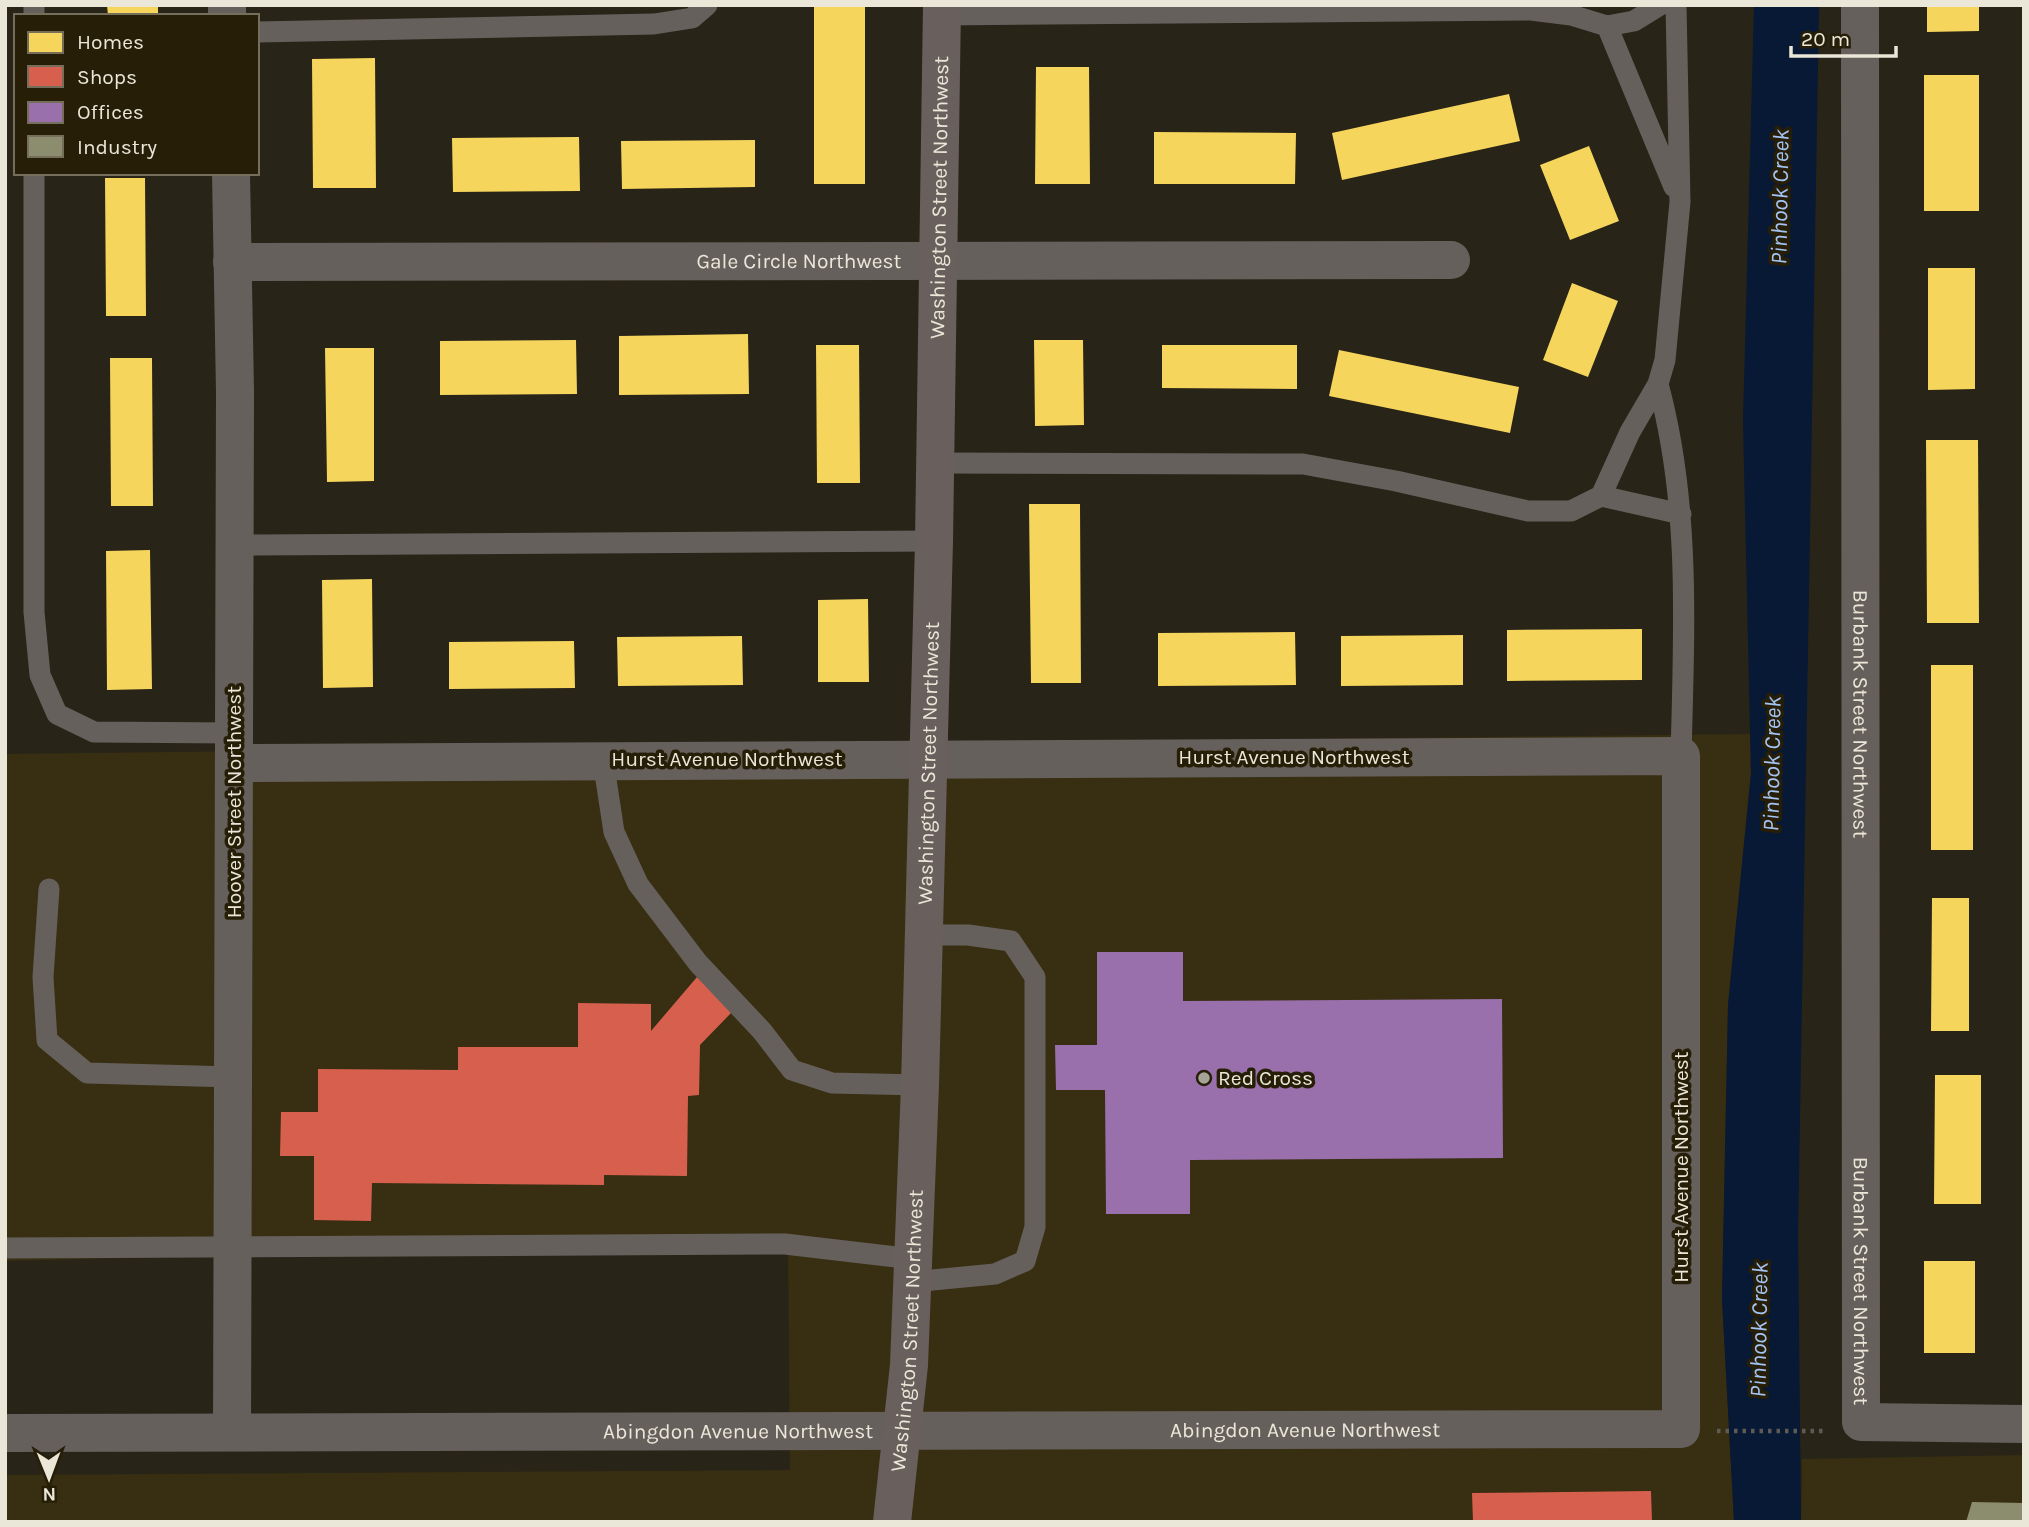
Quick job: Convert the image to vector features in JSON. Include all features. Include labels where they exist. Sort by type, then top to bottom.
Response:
[{"type":"main road","name":"Washington Street Northwest","points":[[892,1522],[902,1430],[912,1270],[924,935],[934,541],[942,10]]},
{"type":"street","name":"Burbank Street Northwest","points":[[1860,5],[1861,1422],[2024,1424]]},
{"type":"street","name":"Hoover Street Northwest","points":[[230,175],[235,545],[232,1432]]},
{"type":"street","name":"Gale Circle Northwest","points":[[232,262],[1451,260]]},
{"type":"street","name":"Hurst Avenue Northwest","points":[[234,748],[603,760],[1681,756],[1695,1430]]},
{"type":"street","name":"Abingdon Avenue Northwest","points":[[5,1433],[1695,1430]]},
{"type":"lane","points":[[259,32],[654,24],[692,18],[707,5]]},
{"type":"lane","points":[[942,10],[1531,10],[1571,15],[1607,26],[1634,21],[1660,5]]},
{"type":"lane","points":[[935,464],[1303,464],[1396,481],[1528,511],[1571,511],[1601,496],[1630,432],[1658,384],[1665,360],[1680,202],[1676,5]]},
{"type":"lane","points":[[1607,26],[1680,202]]},
{"type":"lane","points":[[34,175],[34,612],[40,675],[57,714],[94,732],[234,748]]},
{"type":"lane","points":[[1658,384],[1670,429],[1681,514],[1686,589],[1681,756]]},
{"type":"lane","points":[[1601,496],[1681,514]]},
{"type":"lane","points":[[235,545],[934,541]]},
{"type":"lane","points":[[603,760],[614,832],[638,884],[698,962],[762,1031],[792,1070],[832,1083],[919,1085]]},
{"type":"lane","points":[[48,889],[43,978],[47,1040],[87,1073],[233,1077]]},
{"type":"lane","points":[[5,1248],[785,1244],[912,1270],[995,1274],[1025,1261],[1035,1227],[1035,977],[1011,941],[968,935],[924,935]]},
{"type":"path","points":[[1695,1430],[1810,1432]]},
{"type":"shaded area","points":[[1750,734],[1751,773],[1728,1005],[1722,1299],[1734,1522],[5,1522],[5,1475],[790,1470],[788,1241],[5,1261],[5,754]]},
{"type":"shaded area","points":[[2024,1455],[2024,1522],[1801,1522],[1802,1459]]},
{"type":"water","name":"Pinhook Creek","points":[[1754,5],[1819,5],[1798,1234],[1801,1522],[1734,1522],[1722,1299],[1728,1005],[1751,773],[1743,422]]},
{"type":"building: Homes","points":[[107,5],[158,5],[158,14],[108,14]]},
{"type":"building: Homes","points":[[814,5],[865,5],[865,184],[814,184]]},
{"type":"building: Homes","points":[[1927,5],[1979,5],[1979,31],[1927,32]]},
{"type":"building: Homes","points":[[375,58],[376,188],[313,188],[312,59]]},
{"type":"building: Homes","points":[[1036,67],[1089,67],[1090,184],[1035,184]]},
{"type":"building: Homes","points":[[1924,75],[1979,75],[1979,211],[1924,211]]},
{"type":"building: Homes","points":[[1509,94],[1520,141],[1342,180],[1332,133]]},
{"type":"building: Homes","points":[[1154,132],[1296,133],[1295,184],[1154,184]]},
{"type":"building: Homes","points":[[579,137],[580,191],[453,192],[452,138]]},
{"type":"building: Homes","points":[[755,140],[755,187],[622,189],[621,141]]},
{"type":"building: Homes","points":[[1589,146],[1619,221],[1570,240],[1540,165]]},
{"type":"building: Homes","points":[[105,178],[145,178],[146,316],[106,316]]},
{"type":"building: Homes","points":[[1928,268],[1975,268],[1975,389],[1928,390]]},
{"type":"building: Homes","points":[[1572,283],[1618,301],[1588,377],[1543,360]]},
{"type":"building: Homes","points":[[748,334],[749,394],[619,395],[619,336]]},
{"type":"building: Homes","points":[[576,340],[577,394],[440,395],[440,341]]},
{"type":"building: Homes","points":[[1034,340],[1083,340],[1084,425],[1035,426]]},
{"type":"building: Homes","points":[[816,345],[859,345],[860,483],[817,483]]},
{"type":"building: Homes","points":[[1162,345],[1297,345],[1297,389],[1162,388]]},
{"type":"building: Homes","points":[[325,348],[374,348],[374,481],[327,482]]},
{"type":"building: Homes","points":[[1339,350],[1519,387],[1510,433],[1329,396]]},
{"type":"building: Homes","points":[[110,358],[152,358],[153,506],[111,506]]},
{"type":"building: Homes","points":[[1926,440],[1978,440],[1979,623],[1927,623]]},
{"type":"building: Homes","points":[[1029,504],[1080,504],[1081,683],[1031,683]]},
{"type":"building: Homes","points":[[150,550],[152,689],[107,690],[106,551]]},
{"type":"building: Homes","points":[[372,579],[373,687],[323,688],[322,580]]},
{"type":"building: Homes","points":[[868,599],[869,682],[818,682],[818,600]]},
{"type":"building: Homes","points":[[1642,629],[1642,680],[1507,681],[1507,630]]},
{"type":"building: Homes","points":[[1295,632],[1296,685],[1158,686],[1158,633]]},
{"type":"building: Homes","points":[[1463,635],[1463,685],[1341,686],[1341,636]]},
{"type":"building: Homes","points":[[742,636],[743,685],[618,686],[617,637]]},
{"type":"building: Homes","points":[[574,641],[575,688],[449,689],[449,642]]},
{"type":"building: Homes","points":[[1931,665],[1973,665],[1973,850],[1931,850]]},
{"type":"building: Homes","points":[[1932,898],[1969,898],[1969,1031],[1931,1031]]},
{"type":"building: Homes","points":[[1935,1075],[1981,1075],[1981,1204],[1934,1204]]},
{"type":"building: Homes","points":[[1924,1261],[1975,1261],[1975,1353],[1924,1353]]},
{"type":"building: Shops","points":[[697,977],[732,1012],[700,1045],[699,1095],[688,1096],[687,1176],[604,1175],[604,1185],[372,1183],[371,1221],[314,1220],[314,1156],[280,1156],[281,1112],[318,1112],[318,1069],[458,1070],[458,1047],[578,1047],[578,1003],[651,1004],[651,1031]]},
{"type":"building: Shops","points":[[1651,1491],[1652,1522],[1473,1522],[1472,1493]]},
{"type":"building: Offices","points":[[1097,952],[1183,952],[1183,1001],[1502,999],[1503,1158],[1190,1160],[1190,1214],[1106,1214],[1105,1090],[1056,1090],[1055,1045],[1097,1045]]},
{"type":"building: Industry","points":[[1972,1502],[2024,1503],[2024,1522],[1966,1522]]},
{"type":"place","name":"Red Cross","points":[[1204,1078]]}]
